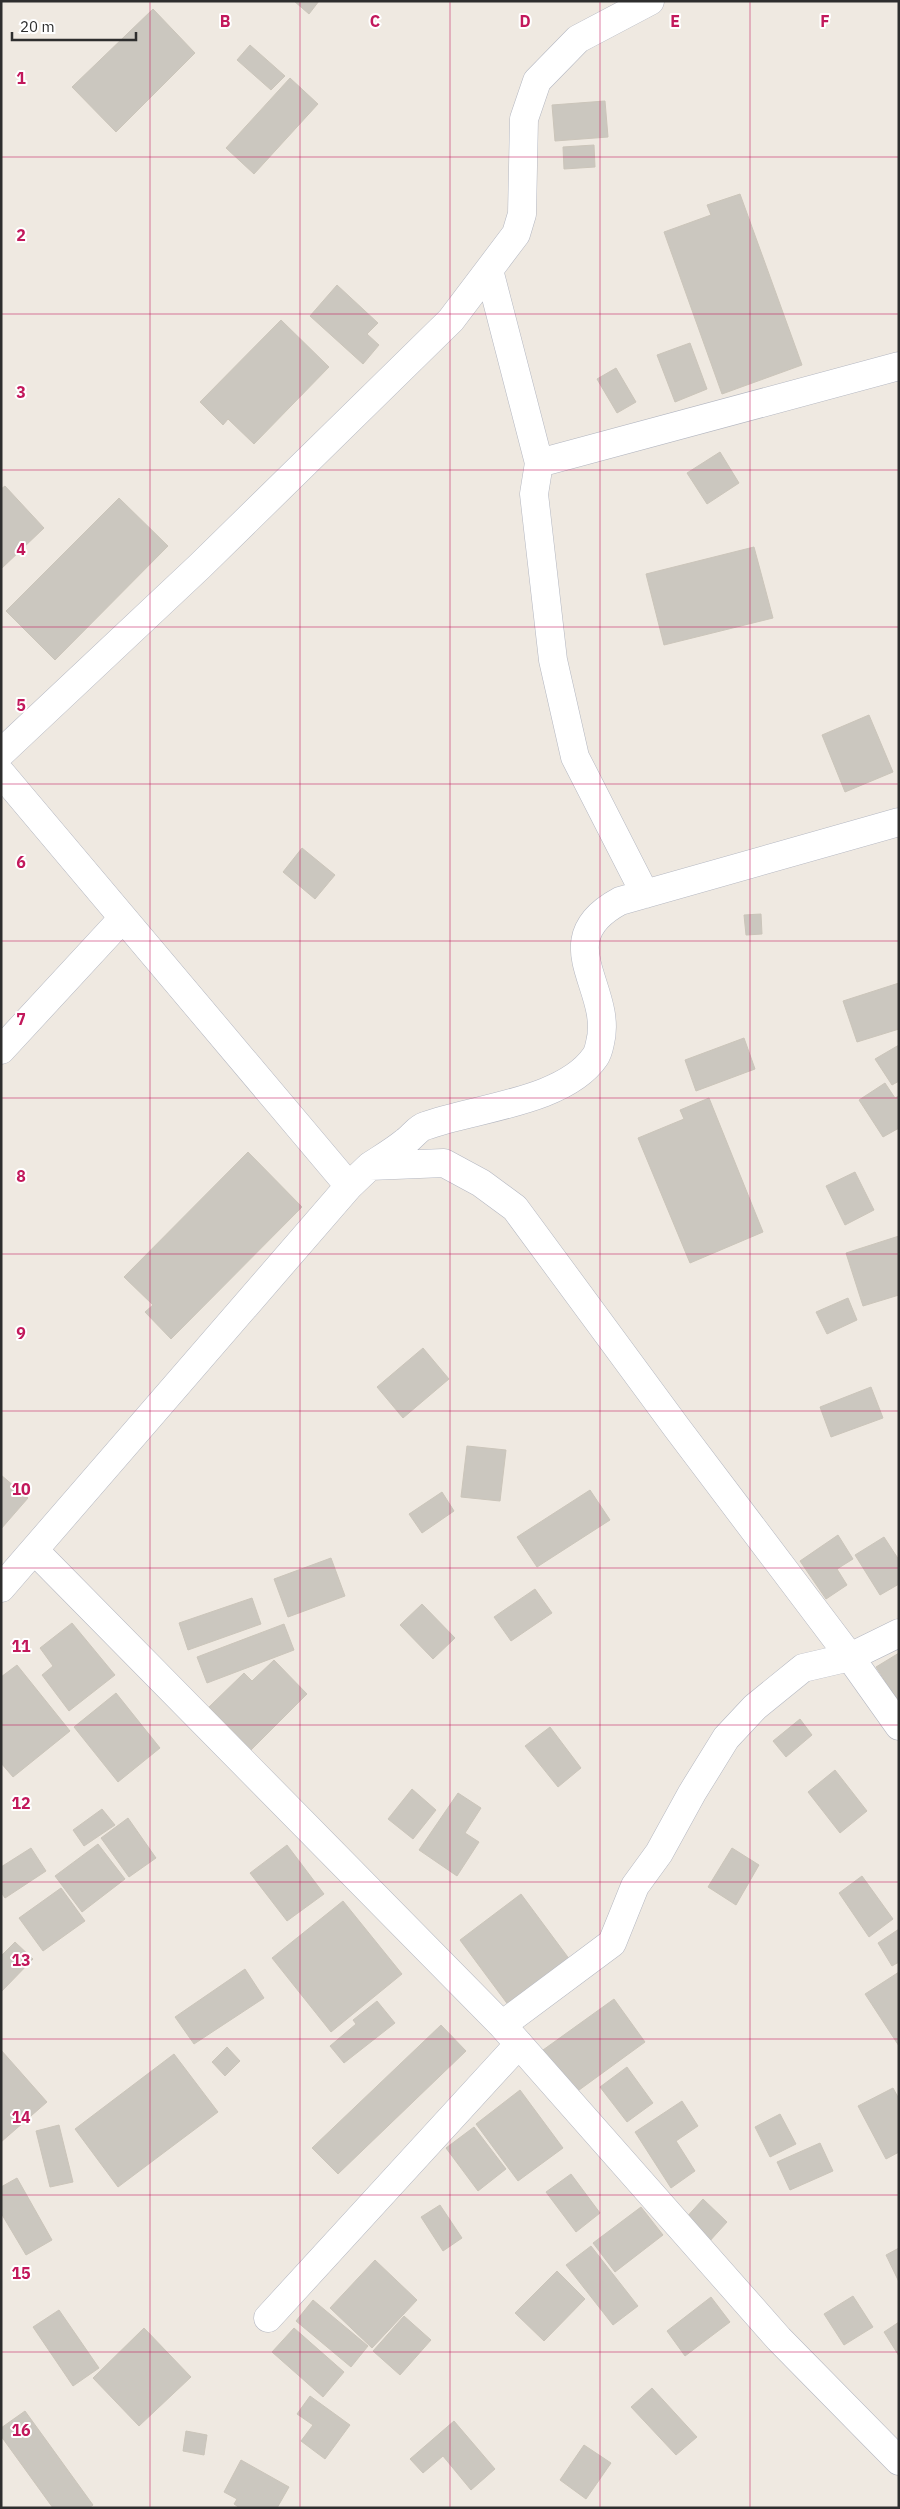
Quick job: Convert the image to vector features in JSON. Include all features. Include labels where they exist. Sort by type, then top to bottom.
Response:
[{"type":"street","points":[[1,752],[200,566],[451,320],[516,234],[522,214],[524,119],[537,81],[578,39],[650,1]]},
{"type":"street","points":[[489,270],[539,463],[534,494],[553,660],[575,757],[645,894]]},
{"type":"street","points":[[539,463],[899,366]]},
{"type":"street","points":[[1,773],[349,1186]]},
{"type":"street","points":[[1,1588],[349,1186],[370,1166],[405,1142],[423,1126],[508,1104],[566,1083],[584,1071],[597,1055],[603,1030],[600,1006],[583,957],[583,946],[598,916],[620,901],[899,822]]},
{"type":"street","points":[[1,1050],[123,918]]},
{"type":"street","points":[[370,1166],[444,1163],[481,1183],[515,1208],[677,1428],[850,1657],[899,1726]]},
{"type":"street","points":[[34,1550],[510,2034],[780,2339],[899,2462]]},
{"type":"street","points":[[268,2318],[510,2034],[612,1943],[635,1886],[659,1852],[726,1738],[755,1707],[803,1668],[850,1657],[899,1633]]},
{"type":"building","points":[[294,1],[319,1],[309,14]]},
{"type":"building","points":[[153,9],[195,53],[116,132],[72,87]]},
{"type":"building","points":[[250,45],[285,76],[271,90],[237,60]]},
{"type":"building","points":[[290,78],[318,104],[254,174],[226,148]]},
{"type":"building","points":[[605,101],[608,137],[555,141],[552,105]]},
{"type":"building","points":[[594,145],[595,167],[564,169],[563,147]]},
{"type":"building","points":[[740,194],[802,365],[722,394],[664,232],[711,215],[707,205]]},
{"type":"building","points":[[337,285],[378,323],[367,334],[379,345],[363,364],[310,316]]},
{"type":"building","points":[[281,320],[329,367],[254,444],[228,419],[223,425],[200,402]]},
{"type":"building","points":[[690,343],[707,389],[675,402],[657,355]]},
{"type":"building","points":[[616,368],[636,402],[617,413],[597,379]]},
{"type":"building","points":[[720,452],[739,483],[707,504],[687,473]]},
{"type":"building","points":[[5,486],[44,528],[1,569],[1,489]]},
{"type":"building","points":[[119,498],[168,546],[55,660],[6,611]]},
{"type":"building","points":[[754,547],[773,618],[664,645],[646,574]]},
{"type":"building","points":[[869,715],[893,772],[845,792],[822,735]]},
{"type":"building","points":[[302,848],[335,875],[315,899],[283,872]]},
{"type":"building","points":[[761,914],[762,934],[746,935],[744,915]]},
{"type":"building","points":[[899,983],[899,1029],[857,1042],[843,1001]]},
{"type":"building","points":[[744,1038],[755,1069],[696,1091],[685,1060]]},
{"type":"building","points":[[899,1045],[899,1081],[892,1085],[875,1059]]},
{"type":"building","points":[[885,1083],[895,1098],[899,1096],[899,1128],[883,1137],[859,1100]]},
{"type":"building","points":[[709,1098],[763,1232],[690,1263],[638,1138],[684,1119],[680,1110]]},
{"type":"building","points":[[248,1152],[302,1207],[171,1339],[145,1312],[153,1305],[124,1277]]},
{"type":"building","points":[[855,1172],[874,1210],[845,1225],[826,1186]]},
{"type":"building","points":[[899,1236],[899,1295],[863,1306],[846,1253]]},
{"type":"building","points":[[848,1298],[857,1320],[827,1334],[816,1312]]},
{"type":"building","points":[[423,1348],[449,1379],[403,1418],[377,1387]]},
{"type":"building","points":[[871,1387],[883,1418],[831,1437],[820,1407]]},
{"type":"building","points":[[467,1446],[506,1450],[500,1501],[461,1497]]},
{"type":"building","points":[[1,1475],[28,1498],[1,1529]]},
{"type":"building","points":[[590,1490],[610,1520],[537,1567],[517,1537]]},
{"type":"building","points":[[442,1492],[454,1511],[422,1533],[409,1514]]},
{"type":"building","points":[[838,1535],[853,1559],[837,1569],[847,1585],[826,1599],[800,1561]]},
{"type":"building","points":[[884,1537],[899,1560],[899,1584],[880,1595],[855,1555]]},
{"type":"building","points":[[331,1558],[345,1596],[288,1617],[274,1579]]},
{"type":"building","points":[[535,1589],[552,1613],[511,1641],[494,1617]]},
{"type":"building","points":[[252,1598],[261,1624],[188,1650],[179,1623]]},
{"type":"building","points":[[422,1604],[455,1638],[433,1659],[400,1625]]},
{"type":"building","points":[[72,1623],[115,1675],[69,1711],[42,1675],[53,1666],[40,1648]]},
{"type":"building","points":[[284,1624],[294,1650],[207,1683],[197,1657]]},
{"type":"building","points":[[899,1653],[899,1702],[876,1667]]},
{"type":"building","points":[[274,1660],[307,1694],[251,1750],[209,1707],[244,1673],[252,1681]]},
{"type":"building","points":[[17,1665],[70,1731],[13,1777],[1,1763],[1,1677]]},
{"type":"building","points":[[116,1693],[160,1748],[118,1782],[74,1727]]},
{"type":"building","points":[[800,1719],[812,1735],[786,1757],[773,1741]]},
{"type":"building","points":[[550,1727],[581,1768],[558,1787],[525,1746]]},
{"type":"building","points":[[835,1770],[867,1811],[840,1833],[808,1792]]},
{"type":"building","points":[[412,1789],[436,1810],[413,1839],[388,1819]]},
{"type":"building","points":[[458,1793],[481,1808],[465,1833],[479,1842],[457,1876],[419,1850]]},
{"type":"building","points":[[102,1809],[115,1825],[84,1846],[73,1830]]},
{"type":"building","points":[[128,1818],[156,1858],[129,1877],[101,1838]]},
{"type":"building","points":[[98,1844],[125,1879],[82,1912],[55,1876]]},
{"type":"building","points":[[287,1845],[324,1894],[287,1921],[250,1873]]},
{"type":"building","points":[[31,1848],[46,1871],[5,1898],[1,1892],[1,1867]]},
{"type":"building","points":[[732,1848],[759,1865],[736,1905],[708,1887]]},
{"type":"building","points":[[862,1876],[893,1919],[869,1937],[839,1893]]},
{"type":"building","points":[[61,1888],[85,1921],[43,1951],[19,1918]]},
{"type":"building","points":[[521,1894],[570,1960],[509,2006],[460,1940]]},
{"type":"building","points":[[343,1901],[402,1974],[331,2032],[272,1958]]},
{"type":"building","points":[[899,1929],[899,1962],[892,1966],[878,1943]]},
{"type":"building","points":[[15,1942],[33,1959],[1,1992],[1,1956]]},
{"type":"building","points":[[245,1969],[264,1998],[194,2044],[175,2017]]},
{"type":"building","points":[[899,1972],[899,2046],[865,1994]]},
{"type":"building","points":[[614,1999],[645,2042],[575,2093],[543,2050]]},
{"type":"building","points":[[377,2001],[395,2023],[344,2063],[330,2046],[356,2024],[353,2020]]},
{"type":"building","points":[[441,2025],[466,2051],[338,2174],[312,2148]]},
{"type":"building","points":[[227,2047],[240,2061],[225,2076],[212,2062]]},
{"type":"building","points":[[1,2050],[47,2102],[1,2142]]},
{"type":"building","points":[[174,2054],[218,2112],[118,2187],[75,2129]]},
{"type":"building","points":[[627,2067],[653,2103],[627,2122],[600,2087]]},
{"type":"building","points":[[893,2088],[899,2099],[899,2152],[886,2159],[858,2106]]},
{"type":"building","points":[[520,2090],[563,2148],[518,2181],[476,2124]]},
{"type":"building","points":[[682,2101],[698,2126],[676,2141],[695,2171],[671,2188],[635,2132]]},
{"type":"building","points":[[780,2114],[796,2144],[770,2157],[755,2127]]},
{"type":"building","points":[[59,2125],[73,2182],[50,2187],[36,2131]]},
{"type":"building","points":[[474,2127],[506,2169],[478,2191],[446,2148]]},
{"type":"building","points":[[820,2143],[833,2171],[790,2190],[777,2162]]},
{"type":"building","points":[[571,2174],[600,2213],[576,2232],[546,2192]]},
{"type":"building","points":[[17,2178],[52,2240],[26,2255],[1,2213],[1,2187]]},
{"type":"building","points":[[703,2199],[727,2222],[708,2243],[684,2220]]},
{"type":"building","points":[[440,2205],[462,2238],[443,2251],[421,2217]]},
{"type":"building","points":[[641,2207],[663,2235],[615,2272],[593,2243]]},
{"type":"building","points":[[591,2246],[638,2306],[613,2325],[566,2265]]},
{"type":"building","points":[[899,2248],[899,2282],[886,2255]]},
{"type":"building","points":[[375,2260],[417,2300],[372,2348],[330,2308]]},
{"type":"building","points":[[557,2271],[585,2299],[544,2341],[515,2313]]},
{"type":"building","points":[[853,2296],[873,2327],[844,2345],[824,2314]]},
{"type":"building","points":[[711,2297],[730,2322],[685,2356],[667,2331]]},
{"type":"building","points":[[313,2300],[368,2346],[351,2367],[296,2321]]},
{"type":"building","points":[[59,2310],[99,2368],[73,2386],[33,2327]]},
{"type":"building","points":[[404,2316],[431,2340],[400,2375],[373,2351]]},
{"type":"building","points":[[899,2322],[899,2356],[884,2332]]},
{"type":"building","points":[[144,2328],[191,2377],[139,2426],[93,2378]]},
{"type":"building","points":[[294,2328],[344,2372],[323,2397],[272,2352]]},
{"type":"building","points":[[652,2388],[697,2437],[676,2455],[631,2407]]},
{"type":"building","points":[[310,2396],[350,2425],[325,2459],[301,2441],[313,2425],[297,2414]]},
{"type":"building","points":[[25,2411],[93,2505],[89,2508],[53,2508],[1,2436],[1,2428]]},
{"type":"building","points":[[454,2421],[495,2469],[471,2490],[443,2456],[423,2473],[410,2459]]},
{"type":"building","points":[[186,2431],[207,2435],[204,2455],[183,2451]]},
{"type":"building","points":[[584,2445],[611,2463],[586,2499],[560,2480]]},
{"type":"building","points":[[241,2460],[289,2487],[277,2508],[240,2508],[234,2504],[237,2499],[224,2492]]}]
